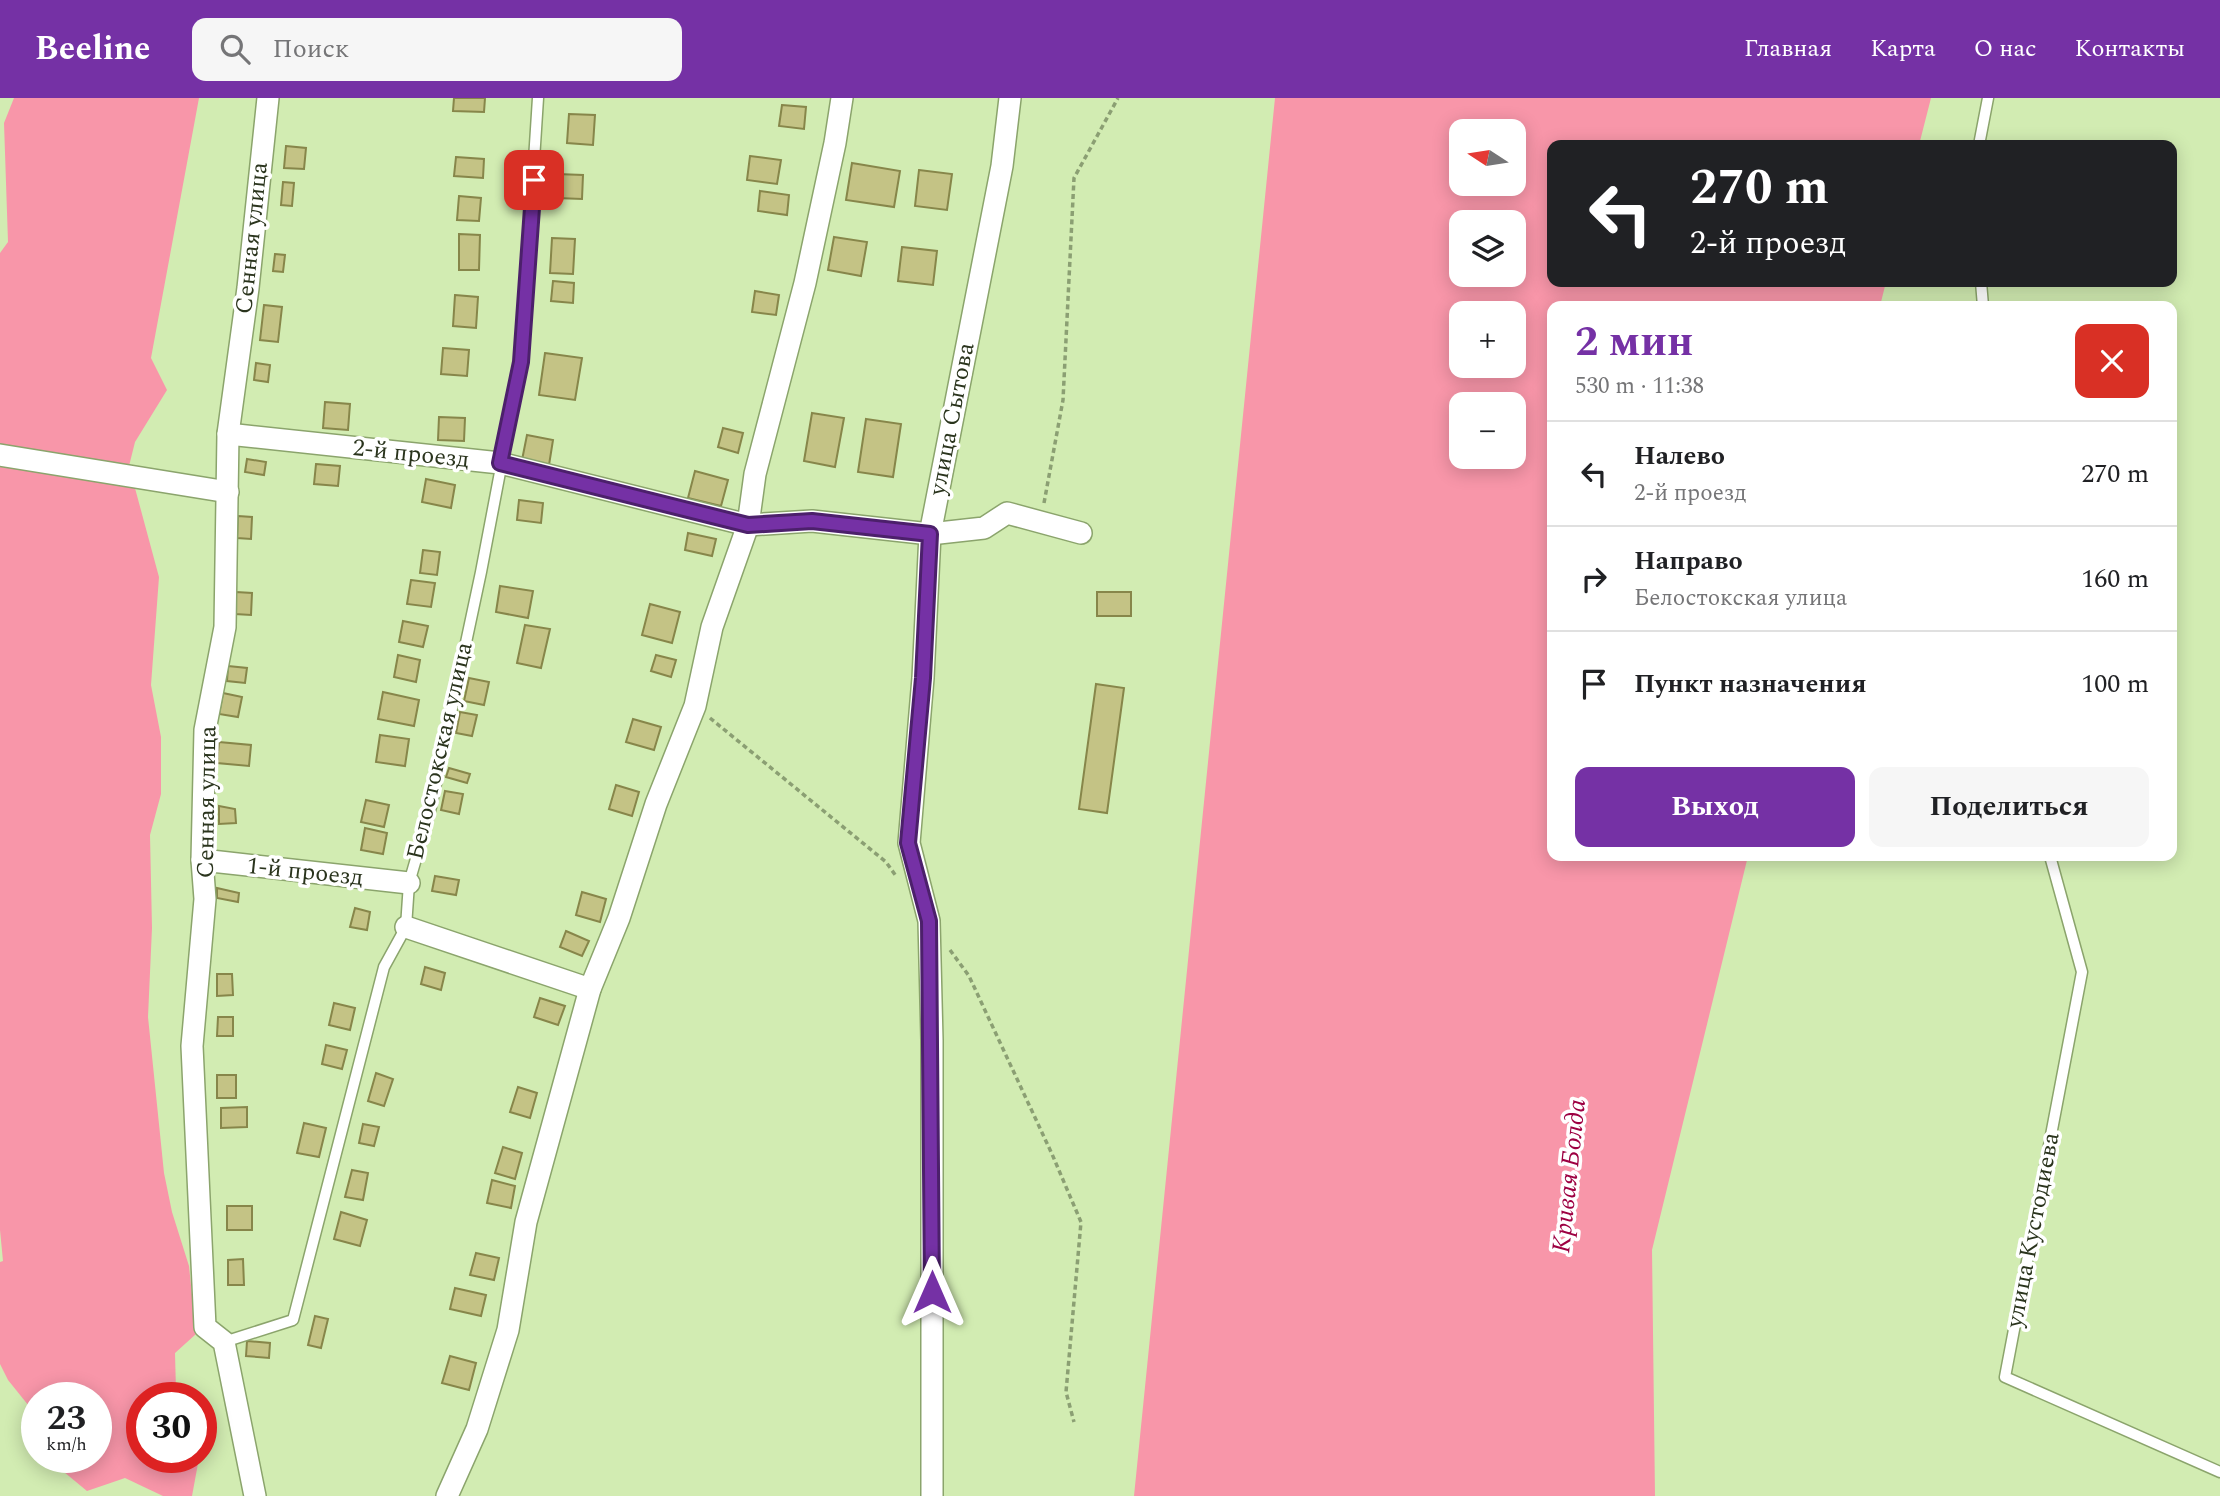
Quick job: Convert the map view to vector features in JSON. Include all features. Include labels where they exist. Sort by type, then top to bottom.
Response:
[{"type":"street","name":"Сенная улица","points":[[255,1496],[224,1342],[205,1326],[192,1046],[205,899],[202,860],[205,730],[225,627],[228,434],[248,288],[268,98]]},
{"type":"street","points":[[447,1496],[477,1429],[508,1330],[526,1222],[590,989],[619,918],[656,804],[695,706],[712,627],[748,525],[755,474],[805,283],[842,98]]},
{"type":"street","name":"улица Сытова","points":[[932,1496],[932,1040],[929,921],[908,843],[923,678],[930,534],[1002,166],[1010,98]]},
{"type":"street","name":"2-й проезд","points":[[228,434],[500,463],[748,525],[812,521],[930,534],[984,528],[1007,513],[1081,533]]},
{"type":"street","points":[[0,455],[228,492]]},
{"type":"street","name":"1-й проезд","points":[[202,860],[409,883]]},
{"type":"street","points":[[406,927],[590,989]]},
{"type":"lane","name":"Белостокская улица","points":[[224,1342],[293,1320],[384,967],[406,927],[409,883],[431,807],[481,572],[521,362],[538,98]]},
{"type":"lane","points":[[1980,140],[1988,98]]},
{"type":"lane","name":"улица Кустодиева","points":[[2051,861],[2082,972],[2006,1377],[2220,1472]]},
{"type":"path","points":[[1040,522],[1063,400],[1074,178],[1118,98]]},
{"type":"water","points":[[14,98],[199,98],[151,358],[167,390],[135,442],[129,466],[159,577],[151,685],[161,737],[161,794],[150,835],[152,928],[148,1017],[164,1173],[172,1212],[189,1266],[196,1334],[175,1353],[176,1382],[126,1382],[126,1473],[196,1473],[192,1496],[163,1496],[125,1478],[87,1491],[65,1473],[112,1473],[112,1382],[21,1382],[21,1396],[0,1364],[0,1262],[3,1261],[0,1230],[0,253],[8,242],[4,123]]},
{"type":"water","name":"Кривая Болда","points":[[1275,98],[1931,98],[1920,140],[1547,140],[1547,287],[1885,287],[1881,301],[1547,301],[1547,861],[1747,861],[1652,1250],[1655,1496],[1134,1496]]},
{"type":"building","points":[[454,98],[485,98],[484,112],[453,111]]},
{"type":"building","points":[[782,105],[806,107],[804,129],[779,126]]},
{"type":"building","points":[[569,114],[595,115],[593,145],[567,143]]},
{"type":"building","points":[[286,146],[306,148],[304,169],[284,168]]},
{"type":"building","points":[[750,156],[781,160],[777,184],[747,180]]},
{"type":"building","points":[[456,157],[484,159],[483,178],[454,176]]},
{"type":"building","points":[[852,163],[900,171],[894,207],[846,200]]},
{"type":"building","points":[[919,170],[952,174],[947,210],[915,206]]},
{"type":"building","points":[[557,174],[583,175],[582,199],[557,198]]},
{"type":"building","points":[[283,182],[294,183],[292,206],[281,205]]},
{"type":"building","points":[[760,191],[789,195],[787,215],[758,211]]},
{"type":"building","points":[[459,196],[481,198],[479,221],[457,220]]},
{"type":"building","points":[[459,234],[480,235],[479,270],[459,270]]},
{"type":"building","points":[[834,237],[867,242],[861,276],[828,270]]},
{"type":"building","points":[[552,238],[575,239],[573,274],[550,273]]},
{"type":"building","points":[[902,247],[937,251],[933,285],[898,281]]},
{"type":"building","points":[[275,254],[285,255],[283,272],[273,271]]},
{"type":"building","points":[[553,281],[574,283],[573,303],[551,301]]},
{"type":"building","points":[[755,291],[779,295],[776,315],[752,312]]},
{"type":"building","points":[[455,295],[478,297],[476,328],[453,326]]},
{"type":"building","points":[[264,305],[282,307],[278,342],[260,340]]},
{"type":"building","points":[[443,348],[469,350],[467,376],[441,374]]},
{"type":"building","points":[[545,353],[582,358],[575,400],[539,395]]},
{"type":"building","points":[[256,363],[270,365],[268,382],[254,380]]},
{"type":"building","points":[[325,402],[350,404],[348,430],[323,428]]},
{"type":"building","points":[[812,413],[844,418],[835,467],[804,461]]},
{"type":"building","points":[[439,417],[465,418],[464,441],[438,440]]},
{"type":"building","points":[[866,419],[901,424],[893,477],[858,472]]},
{"type":"building","points":[[723,428],[743,433],[738,453],[718,447]]},
{"type":"building","points":[[527,435],[553,440],[549,465],[522,460]]},
{"type":"building","points":[[247,459],[266,462],[264,475],[245,472]]},
{"type":"building","points":[[316,464],[340,466],[338,486],[314,484]]},
{"type":"building","points":[[695,471],[728,480],[721,506],[688,498]]},
{"type":"building","points":[[426,479],[455,485],[451,508],[422,502]]},
{"type":"building","points":[[519,500],[543,503],[541,523],[517,520]]},
{"type":"building","points":[[238,516],[252,517],[251,539],[237,538]]},
{"type":"building","points":[[688,533],[716,539],[712,556],[685,550]]},
{"type":"building","points":[[423,550],[440,552],[437,575],[420,573]]},
{"type":"building","points":[[411,580],[435,583],[431,607],[407,604]]},
{"type":"building","points":[[500,586],[533,591],[528,618],[496,612]]},
{"type":"building","points":[[236,592],[252,593],[251,615],[235,614]]},
{"type":"building","points":[[1097,592],[1131,592],[1131,616],[1097,616]]},
{"type":"building","points":[[650,604],[680,612],[672,643],[642,635]]},
{"type":"building","points":[[403,621],[428,626],[423,647],[399,642]]},
{"type":"building","points":[[525,625],[550,629],[541,668],[517,663]]},
{"type":"building","points":[[398,655],[420,660],[416,682],[394,677]]},
{"type":"building","points":[[656,655],[676,660],[671,677],[651,671]]},
{"type":"building","points":[[228,666],[247,668],[245,683],[227,681]]},
{"type":"building","points":[[469,678],[489,682],[484,705],[464,701]]},
{"type":"building","points":[[1096,684],[1124,688],[1107,813],[1079,809]]},
{"type":"building","points":[[383,692],[419,700],[414,726],[378,719]]},
{"type":"building","points":[[223,693],[242,697],[238,717],[219,714]]},
{"type":"building","points":[[460,712],[477,715],[472,736],[456,733]]},
{"type":"building","points":[[633,719],[661,727],[654,750],[626,742]]},
{"type":"building","points":[[380,735],[409,739],[405,766],[376,762]]},
{"type":"building","points":[[219,742],[251,745],[249,766],[217,763]]},
{"type":"building","points":[[449,768],[470,774],[467,783],[446,777]]},
{"type":"building","points":[[616,785],[639,792],[632,816],[609,809]]},
{"type":"building","points":[[445,791],[463,794],[459,814],[441,810]]},
{"type":"building","points":[[366,800],[389,805],[384,827],[361,822]]},
{"type":"building","points":[[219,806],[235,809],[236,823],[219,824]]},
{"type":"building","points":[[365,828],[387,833],[383,854],[361,850]]},
{"type":"building","points":[[435,876],[459,880],[456,895],[432,891]]},
{"type":"building","points":[[217,888],[239,893],[238,902],[217,898]]},
{"type":"building","points":[[582,892],[606,899],[600,922],[576,915]]},
{"type":"building","points":[[355,908],[370,912],[367,930],[350,927]]},
{"type":"building","points":[[566,931],[589,941],[582,956],[560,947]]},
{"type":"building","points":[[425,967],[445,973],[441,990],[421,984]]},
{"type":"building","points":[[217,974],[232,974],[233,995],[217,996]]},
{"type":"building","points":[[540,998],[565,1006],[558,1025],[534,1017]]},
{"type":"building","points":[[334,1003],[355,1008],[350,1030],[329,1025]]},
{"type":"building","points":[[218,1017],[233,1017],[233,1036],[217,1036]]},
{"type":"building","points":[[326,1045],[347,1050],[342,1069],[322,1064]]},
{"type":"building","points":[[376,1073],[393,1079],[384,1106],[368,1101]]},
{"type":"building","points":[[217,1075],[236,1075],[236,1098],[217,1098]]},
{"type":"building","points":[[518,1087],[537,1093],[530,1118],[510,1112]]},
{"type":"building","points":[[247,1107],[247,1127],[221,1128],[221,1108]]},
{"type":"building","points":[[304,1123],[326,1128],[319,1157],[297,1153]]},
{"type":"building","points":[[363,1124],[379,1127],[374,1146],[359,1143]]},
{"type":"building","points":[[503,1147],[522,1153],[515,1179],[495,1173]]},
{"type":"building","points":[[352,1170],[368,1173],[363,1200],[345,1197]]},
{"type":"building","points":[[492,1180],[515,1186],[511,1208],[487,1203]]},
{"type":"building","points":[[227,1206],[252,1206],[252,1230],[227,1230]]},
{"type":"building","points":[[341,1212],[367,1220],[360,1246],[334,1239]]},
{"type":"building","points":[[476,1253],[499,1258],[494,1280],[470,1275]]},
{"type":"building","points":[[243,1259],[244,1285],[228,1285],[228,1260]]},
{"type":"building","points":[[455,1288],[486,1295],[481,1316],[450,1309]]},
{"type":"building","points":[[315,1316],[328,1319],[321,1348],[308,1345]]},
{"type":"building","points":[[247,1341],[270,1343],[269,1358],[246,1356]]},
{"type":"building","points":[[450,1356],[476,1363],[469,1390],[442,1383]]},
{"type":"route","points":[[534,180],[521,362],[500,463],[748,525],[812,521],[930,534],[923,678],[908,843],[929,921],[932,1292]]}]
